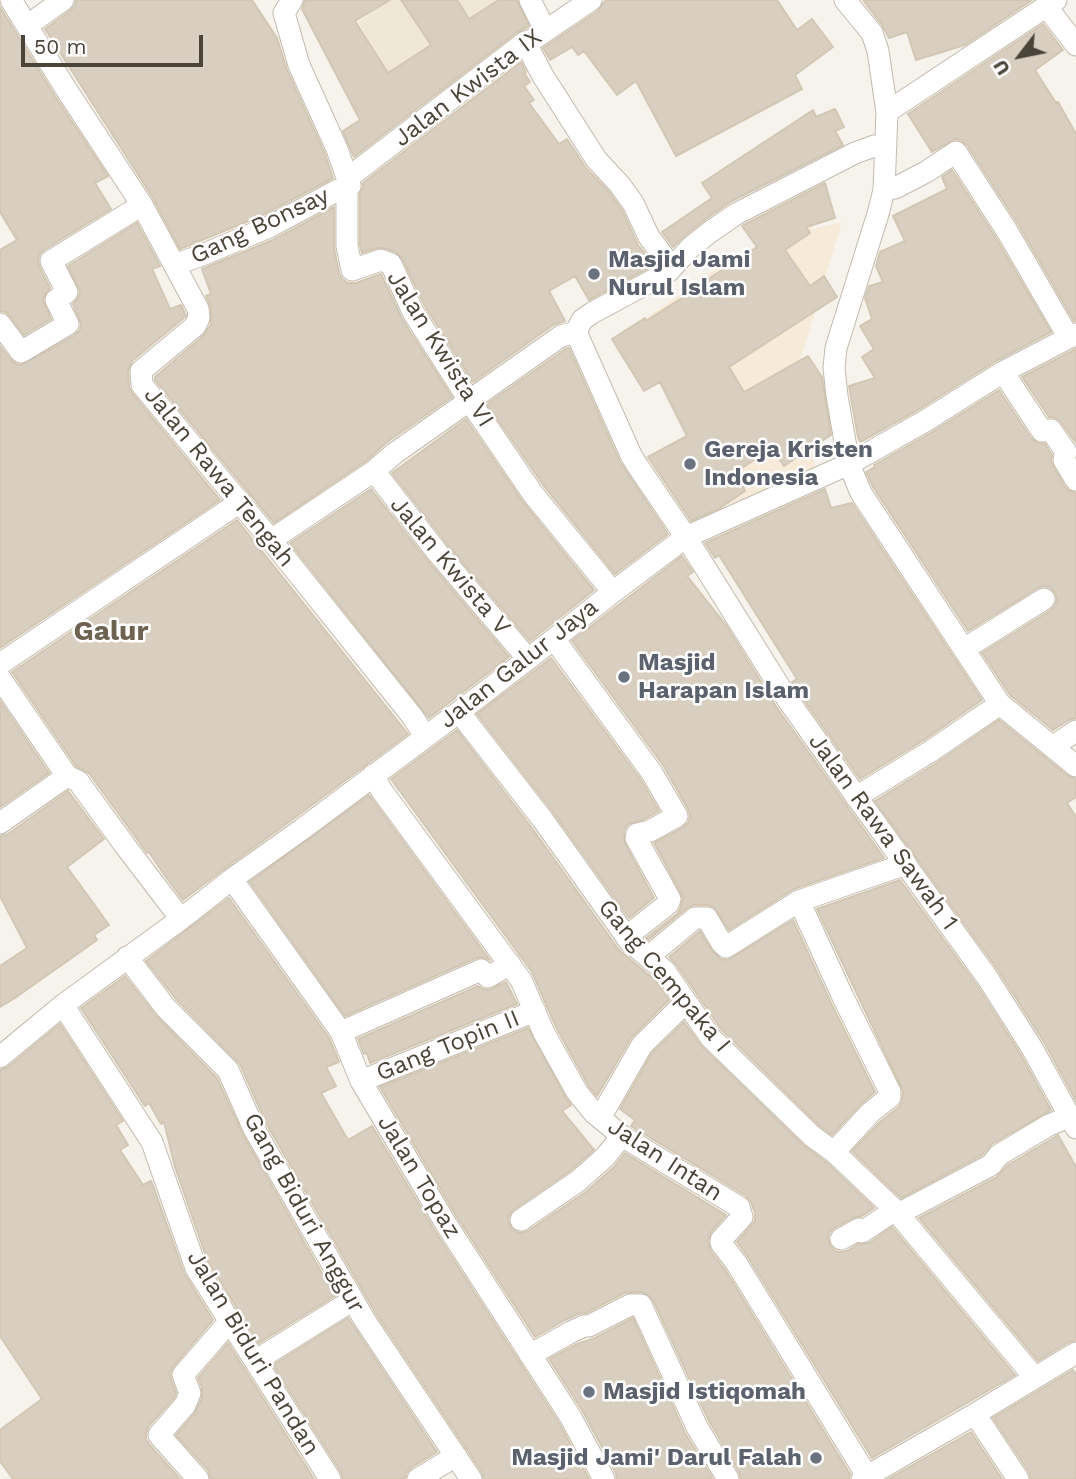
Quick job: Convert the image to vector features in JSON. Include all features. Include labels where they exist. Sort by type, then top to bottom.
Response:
[{"type":"street","name":"Jalan Rawa Tengah","points":[[11,0],[142,205],[198,309],[199,318],[195,326],[141,371],[142,385],[271,540],[412,716],[425,736]]},
{"type":"street","points":[[28,25],[63,0]]},
{"type":"street","name":"Jalan Kwista VI","points":[[292,0],[284,13],[299,65],[337,149],[347,183],[347,246],[352,270],[381,260],[391,264],[413,312],[469,400],[533,494],[613,592]]},
{"type":"street","points":[[530,0],[545,30]]},
{"type":"street","name":"Jalan Kwista IX","points":[[347,183],[525,42],[591,0]]},
{"type":"street","points":[[845,0],[872,33],[878,51],[887,113],[884,190],[836,348],[834,368],[837,396],[849,464],[861,493],[1000,704],[1076,765]]},
{"type":"street","points":[[887,113],[1051,3],[1076,46]]},
{"type":"street","points":[[525,42],[543,76],[596,159],[633,203],[649,237],[667,261],[668,272]]},
{"type":"street","points":[[271,540],[374,471],[395,453],[561,336],[576,331],[582,320],[592,313],[668,272],[691,247],[736,214],[855,153],[886,145]]},
{"type":"street","points":[[884,190],[895,188],[926,172],[956,152],[1072,336]]},
{"type":"street","name":"Gang Bonsay","points":[[174,265],[269,227],[347,183]]},
{"type":"street","points":[[0,324],[21,352],[68,324],[56,300],[68,292],[51,261],[142,205]]},
{"type":"street","name":"Jalan Rawa Sawah 1","points":[[576,331],[631,455],[788,700],[987,977],[1074,1118]]},
{"type":"street","name":"Jalan Galur Jaya","points":[[0,1057],[63,1005],[459,712],[686,537],[849,464],[1003,372],[1072,336]]},
{"type":"street","points":[[1003,372],[1042,431],[1052,430],[1066,452],[1065,460],[1076,481]]},
{"type":"street","name":"Jalan Kwista V","points":[[374,471],[436,552],[528,659]]},
{"type":"street","points":[[0,664],[240,502]]},
{"type":"street","points":[[964,649],[1044,599]]},
{"type":"street","points":[[554,639],[652,773],[677,816],[650,831],[637,834],[636,838],[670,900],[626,937]]},
{"type":"street","points":[[0,678],[67,776],[78,781],[181,919]]},
{"type":"street","points":[[856,797],[1000,704]]},
{"type":"street","name":"Gang Cempaka I","points":[[459,712],[543,820],[626,937],[665,971],[711,1038],[812,1136],[834,1152],[896,1212],[1035,1378]]},
{"type":"street","points":[[1052,747],[1076,731]]},
{"type":"street","name":"Jalan Intan","points":[[373,775],[521,980],[544,1033],[577,1092],[594,1114],[622,1136],[738,1207],[742,1217],[721,1243],[737,1264],[864,1478]]},
{"type":"street","points":[[0,823],[67,776]]},
{"type":"street","points":[[648,957],[695,918],[707,918],[726,947],[799,901],[906,864]]},
{"type":"street","name":"Jalan Topaz","points":[[232,879],[341,1032],[360,1081],[446,1224],[570,1416],[604,1479]]},
{"type":"street","points":[[799,901],[890,1092],[890,1097],[871,1112],[834,1152]]},
{"type":"street","name":"Gang Biduri Anggur","points":[[127,957],[166,1008],[228,1070],[254,1129],[353,1300],[471,1479]]},
{"type":"street","points":[[341,1032],[481,970],[488,977],[510,964]]},
{"type":"street","points":[[600,1118],[642,1045],[686,1002]]},
{"type":"street","name":"Jalan Biduri Pandan","points":[[63,1005],[147,1132],[196,1268],[330,1479]]},
{"type":"street","name":"Gang Topin II","points":[[360,1081],[535,1011]]},
{"type":"street","points":[[841,1239],[859,1229],[862,1232],[896,1212],[991,1166],[999,1155],[1049,1125],[1074,1118]]},
{"type":"street","points":[[522,1220],[578,1181],[606,1157],[622,1136]]},
{"type":"street","points":[[255,1361],[353,1300]]},
{"type":"street","points":[[530,1355],[630,1304],[641,1305],[697,1427],[728,1479]]},
{"type":"street","points":[[198,1479],[159,1435],[185,1405],[190,1393],[183,1375],[230,1321]]},
{"type":"street","points":[[864,1478],[893,1471],[975,1415],[1076,1353]]},
{"type":"street","points":[[975,1415],[1018,1479]]},
{"type":"street","points":[[418,1479],[456,1456]]},
{"type":"shaded area","points":[[390,0],[515,0],[533,33],[376,133],[332,65],[369,41],[358,22]]},
{"type":"shaded area","points":[[806,218],[813,229],[842,222],[798,368],[816,473],[724,506],[690,437],[640,322],[729,259],[737,273]]},
{"type":"building","points":[[76,0],[252,0],[277,38],[287,70],[333,178],[263,215],[180,249],[153,198],[45,29],[71,10]]},
{"type":"building","points":[[305,0],[390,0],[355,21],[388,73],[431,45],[401,0],[457,0],[469,19],[499,0],[517,0],[529,26],[517,32],[354,157],[343,131],[360,120],[302,9]]},
{"type":"building","points":[[607,0],[777,0],[797,30],[812,19],[833,47],[795,75],[802,89],[676,156],[636,81],[617,95],[584,51],[578,55],[572,47],[550,60],[543,48],[598,11]]},
{"type":"building","points":[[863,0],[1032,0],[965,45],[916,60],[907,32],[889,38]]},
{"type":"building","points":[[0,7],[108,176],[95,183],[111,209],[40,254],[39,266],[50,288],[43,301],[51,319],[24,335],[6,312],[0,311],[0,250],[17,240],[0,212]]},
{"type":"building","points":[[1043,24],[1063,50],[1035,70],[1056,103],[1058,102],[1076,134],[1076,321],[967,145],[955,139],[932,152],[908,114]]},
{"type":"building","points":[[521,62],[530,82],[524,86],[534,100],[529,103],[559,144],[567,139],[586,168],[610,193],[622,210],[638,245],[654,265],[589,300],[575,276],[549,291],[565,321],[553,325],[473,382],[425,306],[402,258],[396,252],[385,248],[362,253],[360,194],[363,183]]},
{"type":"building","points":[[835,109],[844,127],[835,131],[843,145],[730,202],[673,247],[662,232],[712,198],[702,183],[813,110],[816,117]]},
{"type":"building","points":[[952,170],[1051,332],[996,361],[918,410],[860,442],[849,386],[875,378],[862,357],[874,349],[860,326],[872,319],[865,298],[869,286],[883,282],[876,266],[880,252],[905,241],[893,216],[947,189],[942,177]]},
{"type":"building","points":[[825,183],[835,218],[806,227],[810,233],[785,250],[810,286],[824,276],[837,297],[729,367],[744,392],[808,356],[822,377],[831,435],[784,466],[772,448],[736,472],[745,491],[720,508],[691,521],[648,457],[687,436],[660,382],[644,391],[612,339],[645,318],[646,321],[757,247],[742,226]]},
{"type":"building","points":[[334,207],[334,248],[342,279],[348,283],[356,283],[381,274],[402,319],[452,397],[387,442],[366,461],[274,523],[155,377],[203,336],[211,324],[211,308],[206,296],[211,294],[202,269],[275,239]]},
{"type":"building","points":[[137,223],[160,266],[152,269],[170,309],[181,305],[186,316],[132,361],[128,371],[129,387],[220,500],[0,648],[0,346],[11,360],[22,365],[75,335],[81,324],[73,304],[80,291],[68,266]]},
{"type":"building","points":[[567,348],[620,462],[668,534],[615,574],[544,486],[487,404]]},
{"type":"building","points":[[1076,349],[1076,443],[1061,422],[1049,417],[1022,377]]},
{"type":"building","points":[[999,390],[1031,438],[1037,443],[1045,444],[1065,487],[1076,493],[1076,718],[1053,730],[1010,695],[982,653],[1051,610],[1057,599],[1055,592],[1050,587],[1038,588],[968,631],[873,487],[866,472]]},
{"type":"building","points":[[466,419],[523,502],[594,590],[530,641],[447,544],[392,473]]},
{"type":"building","points":[[371,489],[509,657],[429,718],[290,543]]},
{"type":"building","points":[[825,489],[831,508],[852,503],[982,700],[860,779],[792,682],[797,679],[719,555],[715,558],[705,543]]},
{"type":"building","points":[[237,520],[408,734],[183,900],[89,773],[76,766],[12,672]]},
{"type":"building","points":[[682,556],[693,572],[687,576],[726,625],[777,708],[884,858],[794,889],[729,930],[714,907],[694,905],[648,940],[646,938],[677,914],[683,899],[654,843],[684,827],[689,822],[690,815],[663,765],[572,641]]},
{"type":"building","points":[[551,658],[641,780],[659,811],[628,824],[624,831],[625,844],[654,898],[629,918],[553,812],[477,714]]},
{"type":"building","points":[[0,701],[49,773],[0,807]]},
{"type":"building","points":[[999,720],[1068,776],[1076,779],[1076,797],[1067,803],[1076,817],[1076,1101],[1044,1042],[998,970],[875,801]]},
{"type":"building","points":[[457,730],[532,828],[619,950],[655,980],[669,1000],[631,1038],[597,1096],[588,1085],[556,1027],[532,972],[391,779]]},
{"type":"building","points":[[68,791],[104,839],[67,867],[109,925],[94,935],[97,940],[0,1007],[0,966],[27,948],[0,896],[0,836],[8,834]]},
{"type":"building","points":[[369,795],[490,960],[476,958],[345,1016],[250,882]]},
{"type":"building","points":[[900,880],[976,984],[1021,1055],[1051,1110],[992,1144],[982,1155],[901,1198],[852,1151],[899,1107],[903,1091],[817,909]]},
{"type":"building","points":[[229,898],[329,1038],[339,1062],[326,1067],[336,1086],[321,1093],[348,1140],[372,1126],[435,1231],[559,1423],[589,1479],[484,1479],[482,1472],[375,1312],[266,1123],[240,1064],[176,999],[146,961]]},
{"type":"building","points":[[793,920],[875,1092],[832,1135],[721,1029],[669,957],[700,931],[712,951],[721,959],[728,960]]},
{"type":"building","points":[[125,976],[157,1017],[217,1078],[243,1135],[335,1296],[259,1343],[208,1262],[175,1167],[164,1122],[161,1124],[149,1103],[145,1106],[81,1008]]},
{"type":"building","points":[[506,982],[517,1004],[370,1063],[367,1053],[364,1054],[358,1039],[478,986],[490,990]]},
{"type":"building","points":[[684,1022],[702,1047],[803,1145],[826,1162],[874,1208],[834,1228],[829,1233],[830,1246],[835,1251],[847,1251],[858,1244],[869,1243],[892,1227],[1015,1375],[872,1458],[737,1242],[755,1221],[751,1202],[746,1196],[631,1126],[635,1120],[620,1109],[652,1053]]},
{"type":"building","points":[[60,1024],[123,1121],[116,1125],[128,1145],[120,1150],[143,1185],[151,1181],[184,1273],[213,1320],[173,1367],[170,1373],[176,1393],[174,1398],[146,1433],[149,1444],[180,1479],[13,1479],[0,1461],[0,1430],[42,1399],[0,1336],[0,1070],[8,1067]]},
{"type":"building","points":[[528,1028],[571,1105],[562,1111],[594,1150],[570,1171],[513,1210],[508,1220],[511,1228],[521,1233],[528,1231],[587,1191],[614,1167],[625,1153],[726,1215],[711,1232],[708,1240],[710,1250],[726,1271],[850,1474],[849,1479],[741,1479],[709,1421],[653,1300],[647,1294],[624,1293],[535,1337],[457,1217],[380,1087]]},
{"type":"building","points":[[1058,1135],[1076,1167],[1076,1340],[1038,1361],[919,1218],[997,1177],[1008,1165]]},
{"type":"building","points":[[348,1318],[437,1452],[411,1468],[405,1479],[343,1479],[273,1365]]},
{"type":"building","points":[[633,1318],[685,1433],[713,1479],[617,1479],[582,1410],[549,1359]]},
{"type":"building","points":[[228,1343],[314,1479],[211,1479],[208,1470],[176,1435],[195,1413],[202,1398],[198,1378]]},
{"type":"building","points":[[1073,1370],[1076,1374],[1076,1479],[1031,1479],[993,1418]]},
{"type":"building","points":[[971,1432],[1002,1479],[888,1479]]},
{"type":"place","name":"Masjid Jami Nurul Islam","points":[[594,274]]},
{"type":"place","name":"Gereja Kristen Indonesia","points":[[690,464]]},
{"type":"place","name":"Masjid Harapan Islam","points":[[624,677]]},
{"type":"place","name":"Masjid Istiqomah","points":[[589,1392]]},
{"type":"place","name":"Masjid Jami' Darul Falah","points":[[816,1458]]},
{"type":"district","name":"Galur","points":[[111,632]]}]
